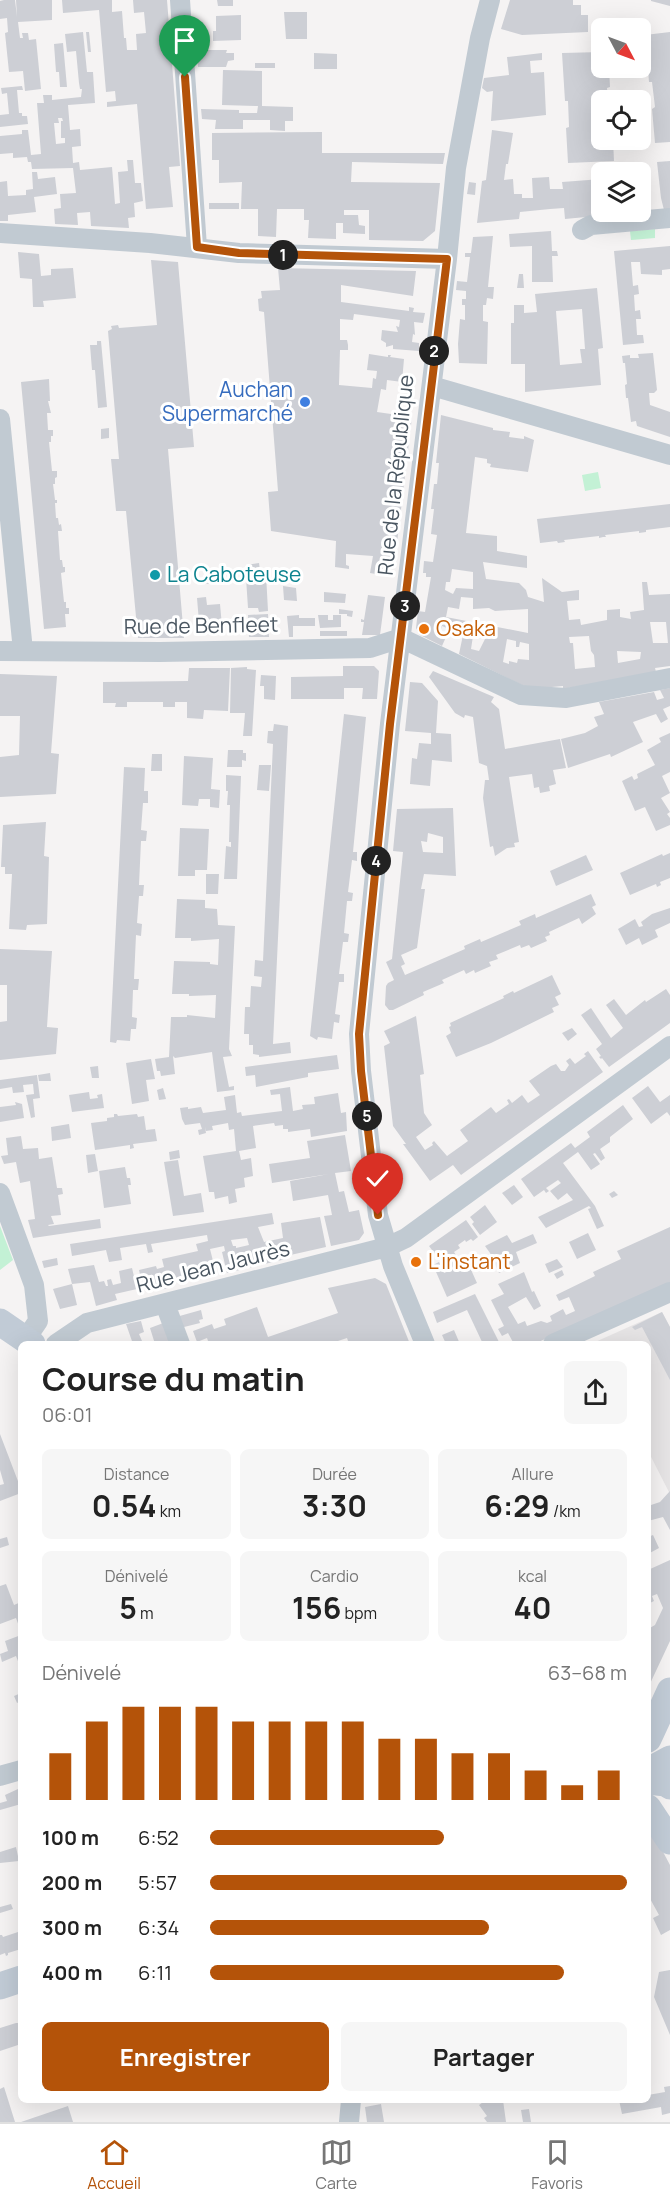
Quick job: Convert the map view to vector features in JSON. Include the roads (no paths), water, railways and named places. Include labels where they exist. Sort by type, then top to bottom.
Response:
[{"type":"main road","points":[[0,1322],[31,1341]]},
{"type":"main road","points":[[651,1732],[670,1691]]},
{"type":"main road","points":[[651,1768],[670,1759]]},
{"type":"main road","points":[[651,1781],[666,1783],[670,1786]]},
{"type":"main road","points":[[651,1812],[670,1841]]},
{"type":"main road","points":[[0,1986],[18,1980]]},
{"type":"street","points":[[180,0],[197,247]]},
{"type":"street","name":"Rue de la République","points":[[424,1341],[387,1247],[378,1215],[361,1071],[359,1034],[401,638],[456,168],[478,45],[490,0]]},
{"type":"street","points":[[582,230],[591,225],[670,218]]},
{"type":"street","points":[[0,233],[197,247],[239,253],[447,259]]},
{"type":"street","points":[[432,386],[670,455]]},
{"type":"street","points":[[0,420],[23,651]]},
{"type":"street","points":[[401,638],[520,695],[566,698],[670,678]]},
{"type":"street","name":"Rue de Benfleet","points":[[0,651],[160,652],[370,648],[401,638]]},
{"type":"street","name":"Rue Jean Jaurès","points":[[36,1341],[87,1323],[387,1247],[406,1238],[670,1046]]},
{"type":"street","points":[[0,1193],[34,1285],[38,1321],[33,1341]]},
{"type":"street","points":[[560,1341],[670,1292]]},
{"type":"street","points":[[165,1304],[179,1341]]},
{"type":"street","points":[[0,1776],[18,1771]]},
{"type":"street","points":[[349,2122],[351,2103]]},
{"type":"place","name":"Auchan Supermarché","points":[[305,402]]},
{"type":"place","name":"La Caboteuse","points":[[155,575]]},
{"type":"place","name":"Osaka","points":[[424,629]]},
{"type":"place","name":"L'instant","points":[[416,1262]]}]
